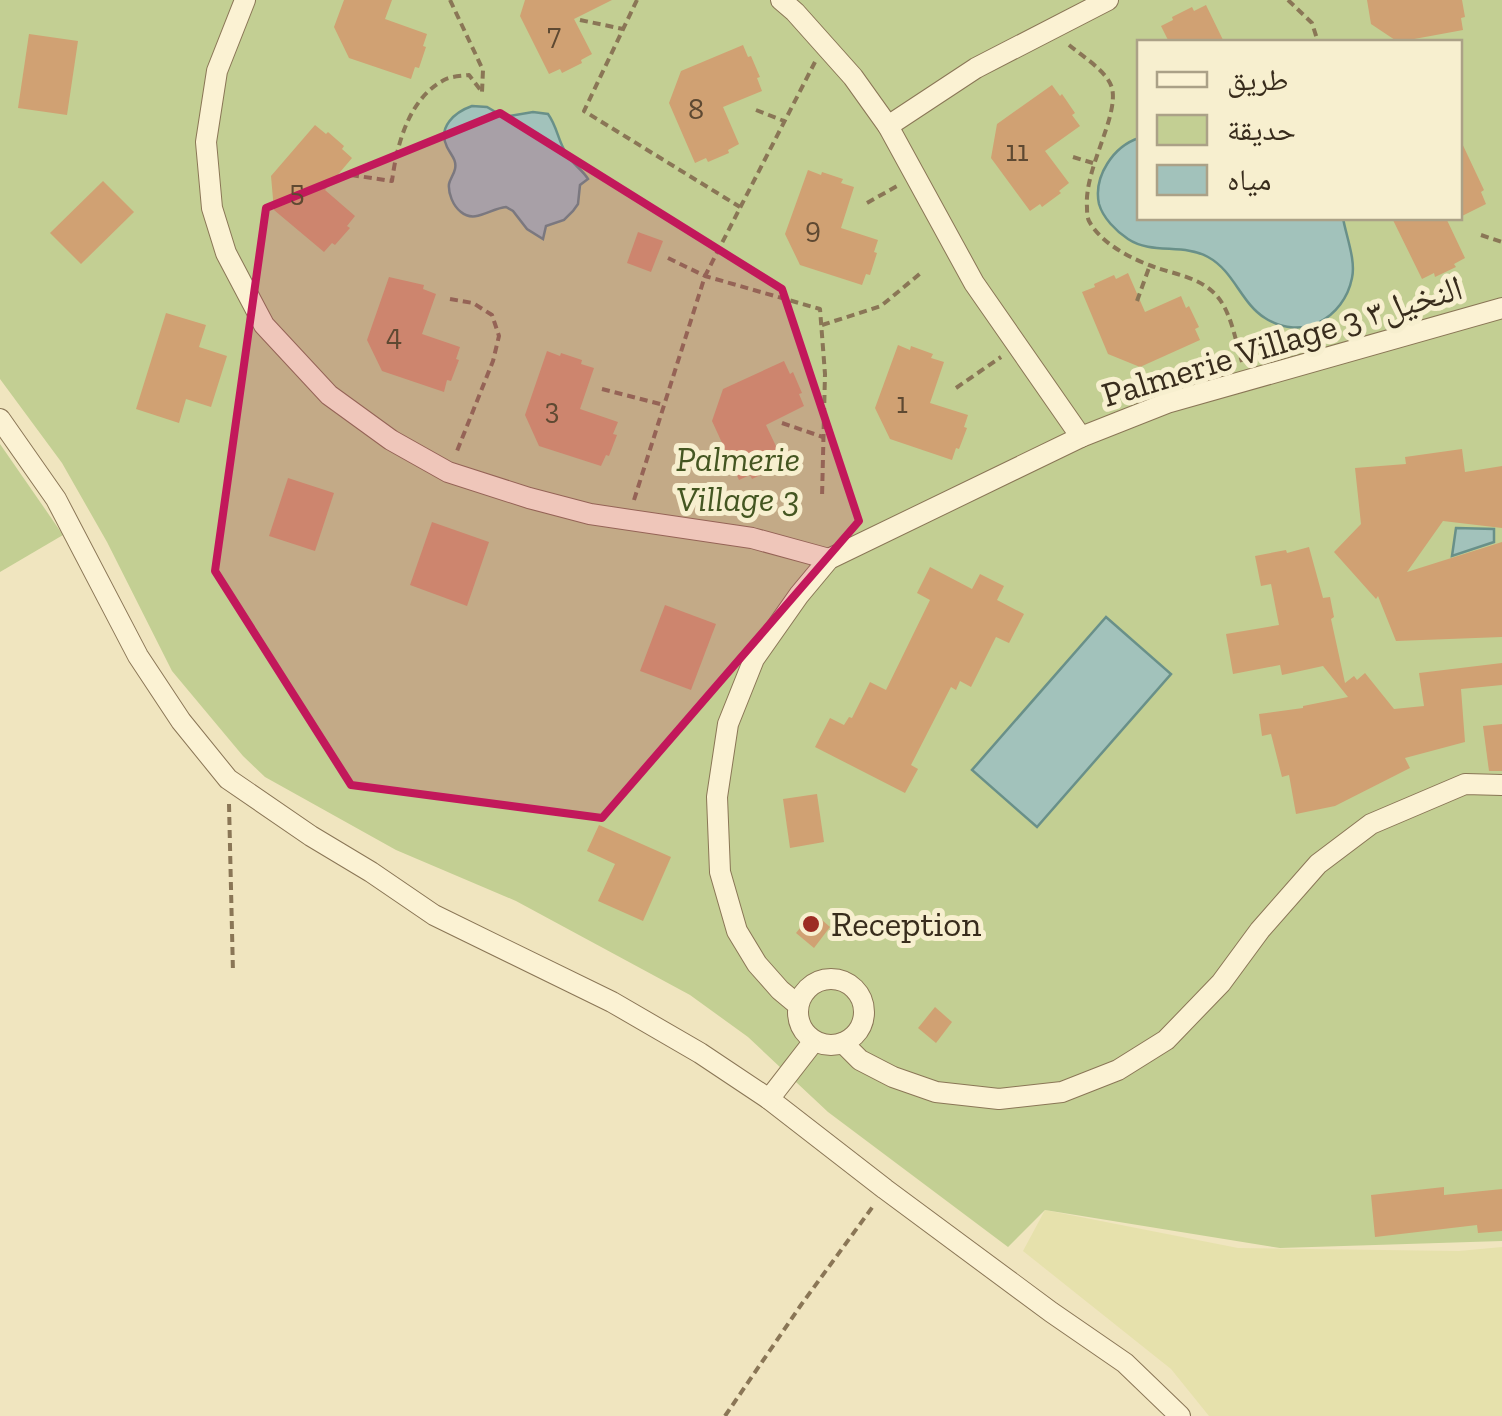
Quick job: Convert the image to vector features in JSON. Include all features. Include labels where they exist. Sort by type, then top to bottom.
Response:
[{"type":"street","points":[[245,0],[216,71],[206,142],[212,208],[226,253],[264,325],[329,394],[391,440],[448,472],[590,514],[752,538],[829,559]]},
{"type":"street","name":"Palmerie Village 3 النخيل٣","points":[[780,0],[852,77],[888,126],[974,283],[1080,437]]},
{"type":"street","points":[[888,126],[976,68],[1108,0]]},
{"type":"street","name":"Palmerie Village 3 النخيل٣","points":[[814,1041],[798,1019],[798,1005],[757,964],[737,931],[720,872],[717,797],[728,724],[754,659],[829,559],[1080,437],[1166,403],[1502,308]]},
{"type":"street","points":[[0,420],[56,500],[138,656],[181,721],[228,779],[434,915],[612,1002],[769,1099],[1125,1364],[1180,1416]]},
{"type":"street","points":[[842,1043],[860,1060],[936,1092],[999,1099],[1062,1092],[1118,1070],[1166,1040],[1221,984],[1260,930],[1318,864],[1371,824],[1466,784],[1502,785]]},
{"type":"street","points":[[769,1099],[814,1041],[842,1043],[854,1035],[864,1011],[852,987],[840,980],[814,984],[798,1005]]},
{"type":"path","points":[[351,176],[392,180],[396,150],[410,116],[430,90],[448,78],[469,75],[482,92],[484,70],[450,0]]},
{"type":"path","points":[[637,0],[584,111],[740,207]]},
{"type":"path","points":[[1288,0],[1312,23],[1317,40]]},
{"type":"path","points":[[580,20],[623,29]]},
{"type":"path","points":[[1050,29],[1102,72],[1112,88],[1106,130],[1086,193],[1088,220],[1126,255],[1212,290],[1224,307],[1243,363]]},
{"type":"path","points":[[628,518],[705,276],[824,45]]},
{"type":"path","points":[[756,110],[784,121]]},
{"type":"path","points":[[1073,157],[1093,163]]},
{"type":"path","points":[[867,203],[914,176]]},
{"type":"path","points":[[1481,235],[1502,242]]},
{"type":"path","points":[[668,258],[705,276],[820,309],[825,374],[822,498]]},
{"type":"path","points":[[1138,300],[1150,265]]},
{"type":"path","points":[[822,326],[880,306],[922,272]]},
{"type":"path","points":[[448,472],[493,361],[499,336],[492,315],[473,303],[450,299]]},
{"type":"path","points":[[956,388],[1017,345]]},
{"type":"path","points":[[602,389],[664,405]]},
{"type":"path","points":[[782,423],[824,436]]},
{"type":"path","points":[[228,779],[233,973]]},
{"type":"path","points":[[726,1416],[885,1189]]},
{"type":"highlighted area","points":[[500,113],[782,289],[859,521],[602,818],[351,785],[215,571],[266,208]]},
{"type":"shaded area","points":[[1045,1210],[1238,1248],[1459,1251],[1502,1247],[1502,1416],[1209,1416],[1171,1369],[1023,1251]]},
{"type":"green space","name":"Palmerie Village 3","points":[[0,0],[1502,0],[1502,1241],[1280,1248],[1045,1210],[1008,1247],[828,1112],[748,1037],[690,995],[516,901],[396,850],[265,777],[172,671],[62,463],[0,379]]},
{"type":"green space","points":[[0,444],[63,535],[0,572]]},
{"type":"water","points":[[472,106],[487,107],[504,117],[533,112],[548,114],[566,153],[588,179],[580,185],[578,204],[573,211],[564,220],[546,226],[543,239],[506,207],[472,216],[453,203],[449,184],[455,163],[444,133],[454,116]]},
{"type":"water","points":[[1137,139],[1137,220],[1343,220],[1353,271],[1340,304],[1319,322],[1293,328],[1279,325],[1257,312],[1224,270],[1208,257],[1147,247],[1128,239],[1107,219],[1098,193],[1107,164]]},
{"type":"water","points":[[1456,528],[1494,529],[1494,542],[1452,556]]},
{"type":"water","points":[[1106,617],[1171,674],[1037,827],[972,770]]},
{"type":"building","points":[[344,0],[392,0],[385,19],[427,34],[419,68],[415,67],[411,79],[349,58],[334,27]]},
{"type":"building","points":[[525,0],[612,0],[574,19],[592,54],[562,73],[560,69],[549,74],[520,16]]},
{"type":"building","points":[[1367,0],[1462,0],[1465,17],[1461,18],[1463,30],[1409,40],[1395,40],[1371,24]]},
{"type":"building","points":[[1206,5],[1223,40],[1168,40],[1161,26],[1192,7],[1194,11]]},
{"type":"building","points":[[29,34],[78,41],[67,115],[18,108]]},
{"type":"building","points":[[743,45],[760,77],[757,78],[762,91],[723,107],[739,144],[729,153],[695,163],[669,103],[681,71]]},
{"type":"building","points":[[1052,85],[1075,113],[1072,115],[1080,126],[1045,151],[1069,183],[1042,207],[1040,204],[1030,211],[991,158],[997,124]]},
{"type":"building","points":[[315,125],[344,146],[342,149],[352,158],[325,190],[355,216],[347,226],[350,228],[324,252],[274,210],[271,176]]},
{"type":"building","points":[[1462,143],[1484,190],[1481,192],[1486,204],[1462,216]]},
{"type":"building","points":[[808,170],[843,179],[841,183],[854,187],[841,228],[878,240],[870,275],[866,274],[862,285],[800,265],[785,234]]},
{"type":"building","points":[[103,181],[134,212],[81,264],[50,233]]},
{"type":"building","points":[[1393,220],[1447,220],[1465,258],[1454,264],[1456,267],[1422,279]]},
{"type":"building","points":[[638,232],[663,241],[651,272],[627,263]]},
{"type":"building","points":[[1128,273],[1145,312],[1181,296],[1199,327],[1195,329],[1200,340],[1140,367],[1108,354],[1082,292],[1114,275],[1116,279]]},
{"type":"building","points":[[389,277],[424,285],[423,289],[436,294],[422,334],[460,347],[456,359],[459,360],[444,392],[382,371],[367,340]]},
{"type":"building","points":[[166,313],[206,325],[199,347],[227,356],[211,407],[186,399],[179,423],[136,409]]},
{"type":"building","points":[[898,345],[933,354],[931,358],[944,362],[930,403],[968,415],[964,427],[967,428],[952,460],[890,439],[875,408]]},
{"type":"building","points":[[547,351],[582,360],[581,364],[594,368],[580,409],[618,422],[609,456],[601,466],[539,446],[525,415]]},
{"type":"building","points":[[784,361],[790,374],[793,372],[804,406],[766,425],[783,461],[752,479],[750,475],[739,480],[712,421],[723,389]]},
{"type":"building","points":[[1462,449],[1465,472],[1502,466],[1502,528],[1443,521],[1407,572],[1502,542],[1502,637],[1396,641],[1378,596],[1376,599],[1334,552],[1361,524],[1355,468],[1406,464],[1405,457]]},
{"type":"building","points":[[288,478],[334,493],[315,551],[269,536]]},
{"type":"building","points":[[432,522],[489,542],[467,606],[410,585]]},
{"type":"building","points":[[1309,547],[1323,598],[1330,597],[1345,683],[1365,673],[1394,709],[1424,706],[1419,673],[1502,663],[1502,685],[1461,689],[1465,742],[1405,758],[1410,768],[1335,806],[1296,814],[1289,775],[1282,777],[1271,734],[1262,736],[1259,714],[1348,697],[1323,666],[1282,675],[1280,665],[1233,674],[1226,634],[1279,625],[1271,584],[1261,586],[1255,556]]},
{"type":"building","points":[[930,567],[972,589],[980,574],[1004,586],[997,600],[1024,614],[1009,643],[996,637],[971,687],[960,681],[956,690],[951,687],[911,765],[918,769],[905,793],[815,747],[830,718],[844,725],[852,718],[870,682],[886,690],[930,600],[917,593]]},
{"type":"building","points":[[665,605],[716,624],[691,690],[640,671]]},
{"type":"building","points":[[1502,724],[1502,771],[1489,771],[1483,726]]},
{"type":"building","points":[[817,794],[824,842],[790,848],[783,799]]},
{"type":"building","points":[[599,825],[671,857],[643,921],[598,901],[615,864],[587,851]]},
{"type":"building","points":[[813,912],[830,927],[814,948],[796,933]]},
{"type":"building","points":[[935,1007],[952,1022],[936,1043],[918,1028]]},
{"type":"building","points":[[1444,1187],[1444,1195],[1502,1189],[1502,1231],[1478,1233],[1477,1225],[1375,1237],[1371,1195]]},
{"type":"place","name":"Reception","points":[[811,924]]}]
